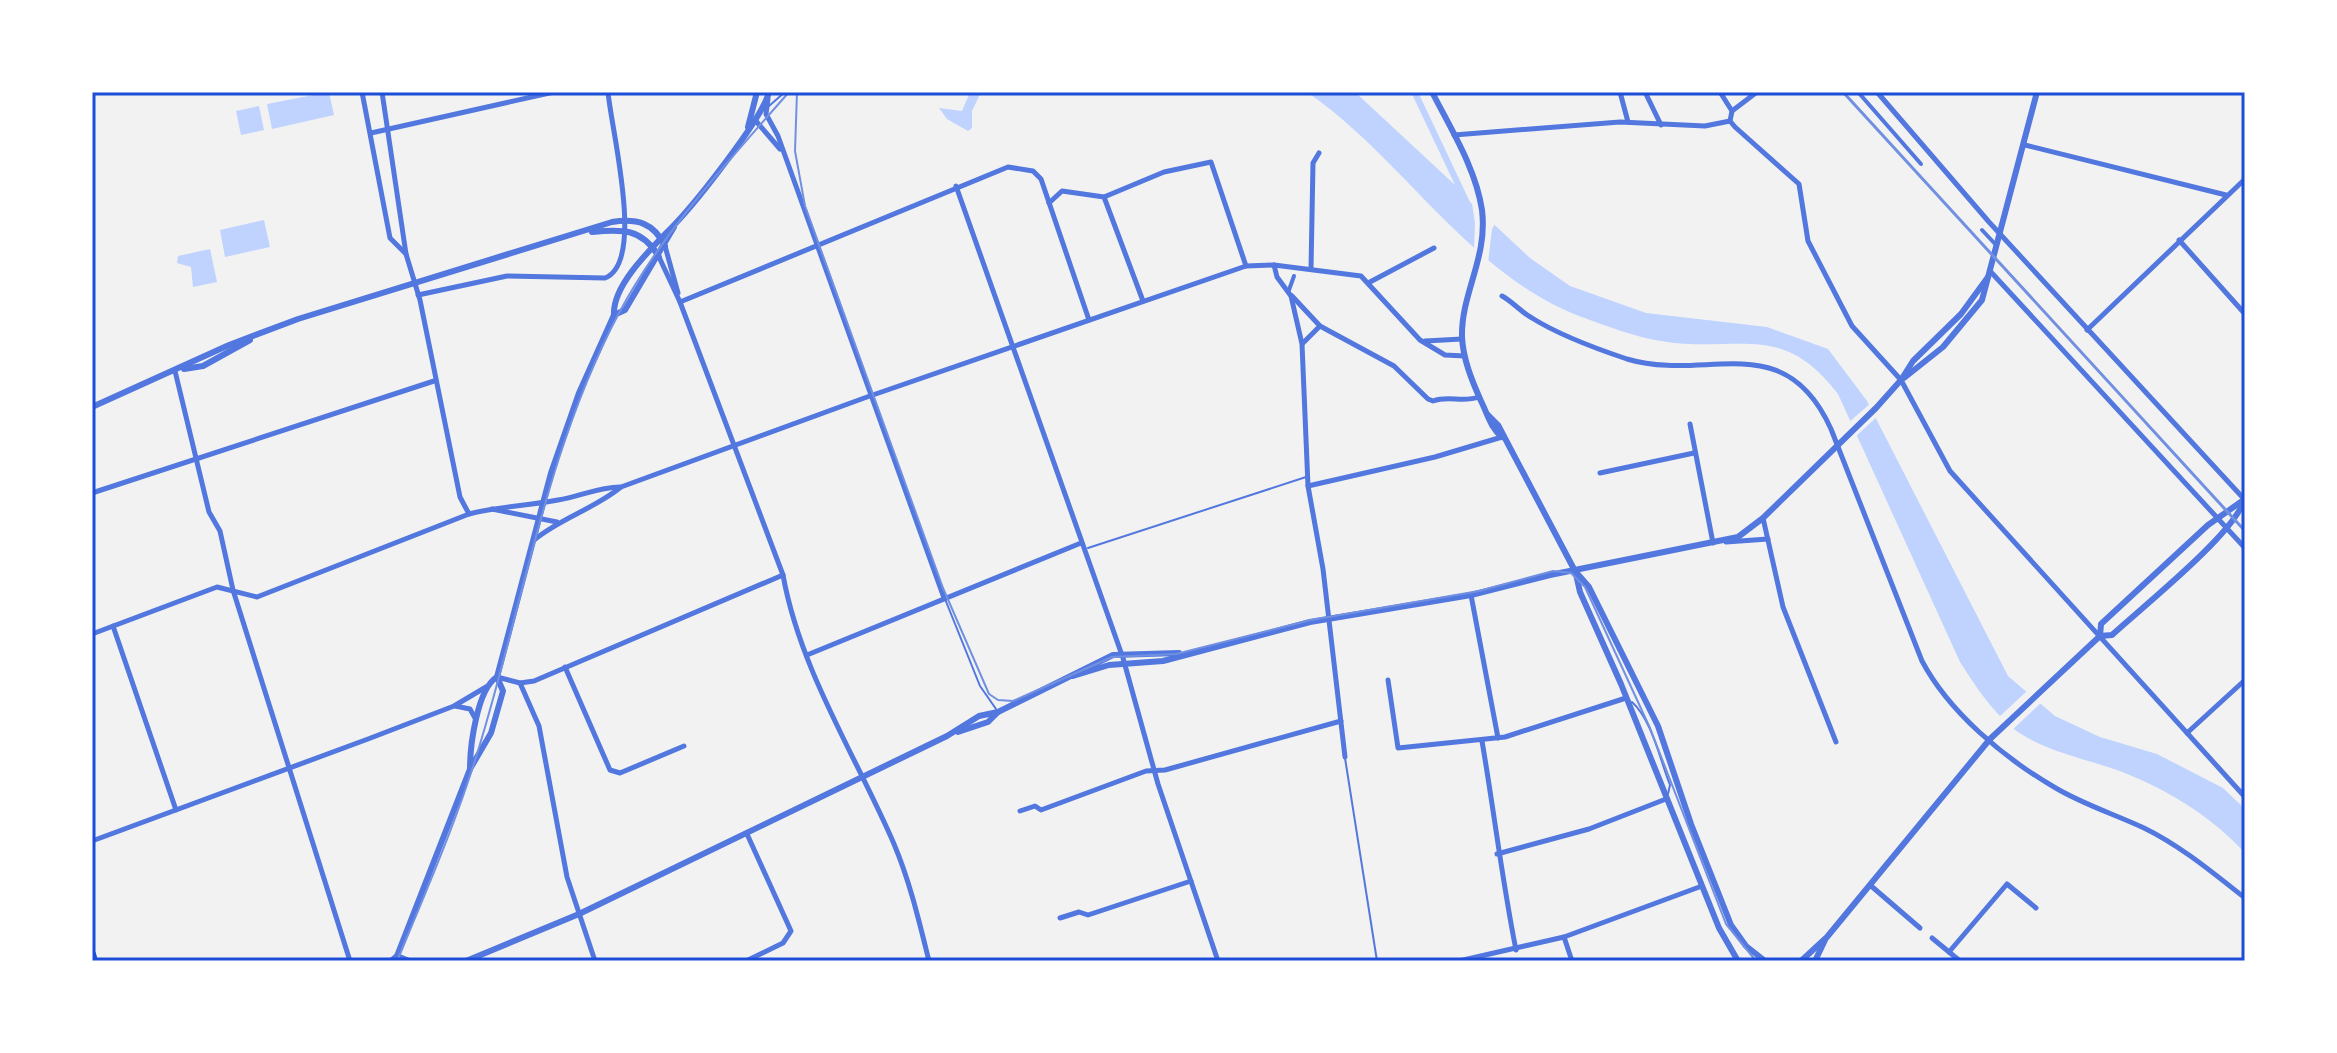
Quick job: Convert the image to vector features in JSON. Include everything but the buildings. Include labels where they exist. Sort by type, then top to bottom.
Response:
[{"type":"main road","points":[[92,954],[94,961]]},
{"type":"street","points":[[362,92],[390,238],[406,254]]},
{"type":"street","points":[[382,92],[390,129],[406,254],[418,295],[460,497],[469,514]]},
{"type":"street","points":[[371,133],[554,92]]},
{"type":"street","points":[[418,295],[507,276],[605,278],[618,267],[627,220],[608,92]]},
{"type":"street","points":[[747,131],[757,92]]},
{"type":"street","points":[[1432,92],[1480,202],[1483,240],[1464,313],[1462,339],[1479,397],[1488,415],[1498,425],[1575,571],[1589,587],[1663,738],[1728,918],[1741,940],[1765,961]]},
{"type":"street","points":[[1620,92],[1628,122]]},
{"type":"street","points":[[1645,92],[1661,126]]},
{"type":"street","points":[[1720,92],[1732,111]]},
{"type":"street","points":[[1730,121],[1732,111],[1757,92]]},
{"type":"street","points":[[1858,92],[1921,164]]},
{"type":"street","points":[[1877,92],[2087,330],[2245,499]]},
{"type":"street","points":[[1726,542],[1763,518],[1901,380],[1919,369],[1968,321],[1982,300],[2002,235],[2037,92]]},
{"type":"street","points":[[92,841],[454,706],[497,677],[543,502],[573,410],[614,315],[613,304],[653,247],[676,223],[764,110],[769,95]]},
{"type":"street","points":[[764,110],[784,156],[944,598]]},
{"type":"street","points":[[754,111],[755,122],[784,156]]},
{"type":"street","points":[[1453,135],[1628,122],[1705,126],[1730,121]]},
{"type":"street","points":[[1730,121],[1799,184],[1809,245],[1852,326],[1901,380],[1950,471],[2245,797]]},
{"type":"street","points":[[2025,145],[2227,195]]},
{"type":"street","points":[[1311,269],[1313,163],[1319,153]]},
{"type":"street","points":[[1049,203],[1062,191],[1104,197],[1164,172],[1211,162],[1246,266]]},
{"type":"street","points":[[680,302],[956,186],[1018,167],[1033,171],[1041,179],[1089,320]]},
{"type":"street","points":[[2087,330],[2245,179]]},
{"type":"street","points":[[956,186],[1121,654],[1155,770],[1218,961]]},
{"type":"street","points":[[1104,197],[1143,301]]},
{"type":"street","points":[[94,407],[256,336],[412,282],[627,220],[651,226],[661,237],[680,302]]},
{"type":"street","points":[[614,315],[625,310],[659,257],[676,223]]},
{"type":"street","points":[[580,233],[625,230],[642,236],[659,257],[680,302],[783,575],[788,607],[807,655],[905,872],[928,959]]},
{"type":"street","points":[[1982,230],[1998,248]]},
{"type":"street","points":[[2179,240],[2245,314]]},
{"type":"street","points":[[1370,282],[1434,248]]},
{"type":"street","points":[[1274,265],[1277,277],[1320,326],[1394,366],[1433,401],[1447,396],[1468,401],[1479,397]]},
{"type":"street","points":[[92,634],[217,587],[257,597],[502,504],[543,502],[599,488],[621,487],[872,395],[1246,266],[1274,265],[1357,275],[1370,282],[1403,325],[1420,340],[1445,355],[1465,356]]},
{"type":"street","points":[[1989,274],[2245,548]]},
{"type":"street","points":[[1294,276],[1290,293],[1302,344],[1307,477],[1330,620],[1345,757]]},
{"type":"street","points":[[1502,296],[1531,318],[1628,359],[1669,365],[1738,362],[1777,371],[1803,388],[1822,410],[1922,661],[1937,691],[2032,773],[2056,788],[2145,829],[2193,858],[2245,898]]},
{"type":"street","points":[[1302,344],[1320,326]]},
{"type":"street","points":[[1420,340],[1438,343],[1462,339]]},
{"type":"street","points":[[175,371],[199,459],[197,469],[209,512],[220,531],[233,590],[350,961]]},
{"type":"street","points":[[92,493],[434,381]]},
{"type":"street","points":[[1690,424],[1713,544]]},
{"type":"street","points":[[1308,486],[1435,457],[1502,437]]},
{"type":"street","points":[[1600,473],[1694,453]]},
{"type":"street","points":[[534,540],[557,522],[605,501],[621,487]]},
{"type":"street","points":[[2100,636],[2101,624],[2245,499]]},
{"type":"street","points":[[1801,961],[1827,937],[1990,739],[2100,636],[2112,635],[2242,511],[2245,499]]},
{"type":"street","points":[[491,509],[557,522]]},
{"type":"street","points":[[1763,518],[1783,607],[1836,742]]},
{"type":"street","points":[[1073,676],[1124,663],[1154,663],[1330,620],[1471,595],[1575,571],[1713,544],[1768,539]]},
{"type":"street","points":[[807,655],[944,598],[1082,547]]},
{"type":"street","points":[[1575,571],[1580,592],[1736,961]]},
{"type":"street","points":[[497,677],[520,683],[565,667],[783,575]]},
{"type":"street","points":[[1471,595],[1498,738]]},
{"type":"street","points":[[113,626],[176,810]]},
{"type":"street","points":[[466,961],[579,914],[947,736],[983,724],[998,712],[1097,662],[1121,654],[1183,654]]},
{"type":"street","points":[[565,667],[610,770],[620,773],[684,746]]},
{"type":"street","points":[[470,769],[481,756],[497,714],[503,691],[497,677]]},
{"type":"street","points":[[1388,680],[1398,748],[1498,738],[1626,698]]},
{"type":"street","points":[[2187,733],[2245,680]]},
{"type":"street","points":[[520,683],[539,726],[559,844],[595,961]]},
{"type":"street","points":[[395,960],[470,769],[476,723],[486,687]]},
{"type":"street","points":[[454,706],[470,709],[476,723]]},
{"type":"street","points":[[1020,811],[1035,806],[1041,810],[1155,770],[1341,721]]},
{"type":"street","points":[[1482,741],[1498,837],[1497,854],[1516,950]]},
{"type":"street","points":[[1497,854],[1589,829],[1666,799]]},
{"type":"street","points":[[746,961],[783,943],[791,931],[747,834]]},
{"type":"street","points":[[1060,918],[1079,912],[1088,915],[1191,881]]},
{"type":"street","points":[[1949,952],[2007,884],[2036,908]]},
{"type":"street","points":[[1869,885],[1920,928]]},
{"type":"street","points":[[1459,961],[1564,937],[1702,886]]},
{"type":"street","points":[[1564,937],[1572,961]]},
{"type":"street","points":[[1815,961],[1827,937]]},
{"type":"street","points":[[1932,938],[1960,961]]},
{"type":"street","points":[[383,961],[409,961]]},
{"type":"lane","points":[[764,110],[785,92]]},
{"type":"lane","points":[[1082,547],[1307,477]]},
{"type":"lane","points":[[944,598],[980,686],[998,712]]},
{"type":"lane","points":[[1640,710],[1642,695]]},
{"type":"lane","points":[[1626,698],[1640,710],[1670,785],[1666,799]]},
{"type":"lane","points":[[1345,757],[1377,961]]},
{"type":"lane","points":[[1670,785],[1680,789]]},
{"type":"water","points":[[329,92],[334,115],[272,129],[267,104]]},
{"type":"water","points":[[970,92],[981,92],[972,111],[972,128],[968,131],[947,119],[939,108],[962,111]]},
{"type":"water","points":[[1307,92],[1355,92],[1455,185],[1411,92],[1418,92],[1470,202],[1530,258],[1570,286],[1646,313],[1767,327],[1828,349],[1867,401],[2008,676],[2055,716],[2100,737],[2157,754],[2223,788],[2245,809],[2245,853],[2202,815],[2169,794],[2117,770],[2025,737],[1998,714],[1960,662],[1838,394],[1817,371],[1797,356],[1757,344],[1688,344],[1641,337],[1579,316],[1539,297],[1469,244],[1374,149]]},
{"type":"water","points":[[259,106],[264,130],[241,135],[236,111]]},
{"type":"water","points":[[264,220],[270,247],[225,257],[220,230]]},
{"type":"water","points":[[210,249],[217,282],[193,287],[191,267],[177,263],[178,256]]},
{"type":"pier","points":[[1471,197],[1497,221],[1492,229],[1488,263],[1474,250],[1475,223]]},
{"type":"pier","points":[[1872,402],[1879,415],[1854,438],[1847,424]]},
{"type":"pier","points":[[2028,690],[2042,702],[2011,731],[1998,718]]},
{"type":"tram line","points":[[397,961],[465,792],[556,467],[595,363],[619,313],[655,254],[720,171],[789,92]]},
{"type":"tram line","points":[[797,92],[795,151],[805,206],[943,588],[989,694],[998,700],[1013,701],[1112,657],[1176,654],[1311,620],[1479,591],[1553,571],[1571,573],[1585,587],[1650,728],[1726,924],[1756,961]]},
{"type":"railway","points":[[1843,92],[2245,531]]}]
